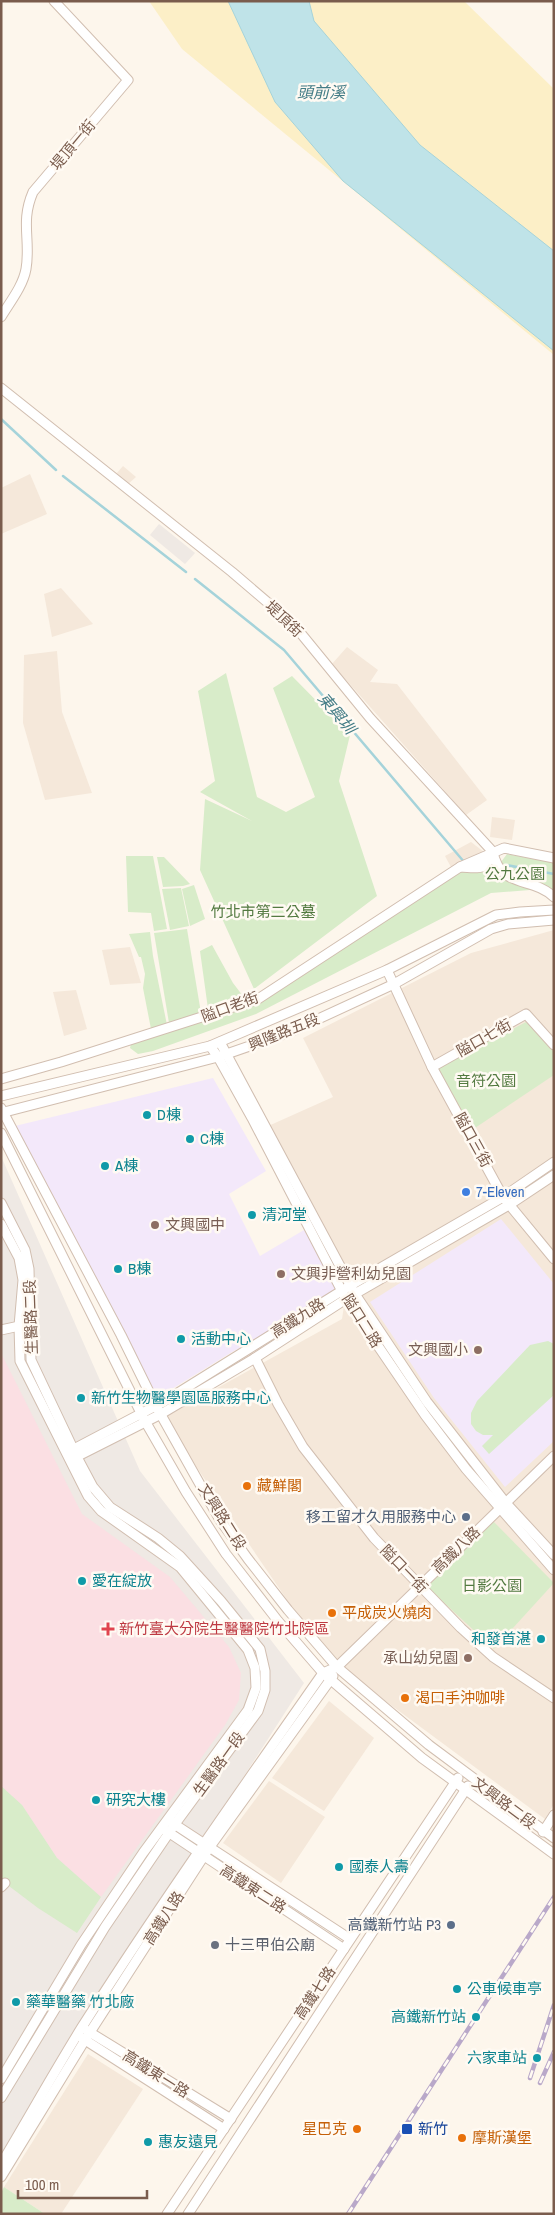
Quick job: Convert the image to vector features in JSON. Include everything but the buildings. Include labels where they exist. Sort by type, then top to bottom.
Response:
[{"type":"street","name":"堤頂一街","points":[[1,316],[18,290],[26,269],[26,207],[33,192],[128,80],[54,1]]},
{"type":"street","name":"堤頂街","points":[[1,388],[232,572],[294,625],[370,718],[493,852],[496,864],[506,876]]},
{"type":"street","name":"隘口老街","points":[[1,1078],[61,1062],[258,999],[460,867],[493,852],[504,848],[554,858]]},
{"type":"street","points":[[480,868],[489,863],[493,852]]},
{"type":"street","points":[[460,867],[480,868],[506,876],[547,891],[554,897]]},
{"type":"street","name":"興隆路五段","points":[[1,1096],[210,1046],[280,1018],[387,970],[496,916],[520,912],[554,910]]},
{"type":"street","name":"興隆路五段","points":[[3,1111],[222,1056],[290,1032],[394,984],[491,929],[508,924],[554,920]]},
{"type":"street","name":"隘口三街","points":[[387,970],[432,1067],[506,1201],[554,1259]]},
{"type":"street","name":"隘口七街","points":[[432,1067],[526,1014],[554,1045]]},
{"type":"street","name":"隘口二路","points":[[220,1042],[222,1056],[344,1295],[425,1415],[466,1469],[554,1555]]},
{"type":"street","name":"隘口二路","points":[[210,1046],[222,1056],[355,1294],[427,1402],[502,1505],[554,1570]]},
{"type":"street","name":"文興路二段","points":[[3,1111],[159,1410],[220,1520],[288,1610],[337,1666],[374,1700],[462,1772],[543,1832],[554,1838]]},
{"type":"street","name":"文興路二段","points":[[1,1133],[143,1417],[186,1492],[226,1554],[278,1621],[323,1673],[422,1758],[554,1854]]},
{"type":"street","name":"高鐵九路","points":[[159,1410],[344,1295],[355,1294],[506,1201],[554,1162]]},
{"type":"street","name":"高鐵九路","points":[[72,1455],[255,1358],[344,1295],[351,1285],[554,1174]]},
{"type":"street","name":"生醫路二段","points":[[1,1203],[24,1250],[29,1269],[31,1289],[29,1324],[31,1360],[72,1455]]},
{"type":"street","name":"生醫路二段","points":[[1,1224],[19,1258],[22,1272],[19,1326],[20,1361],[72,1455]]},
{"type":"street","points":[[1,1330],[29,1324]]},
{"type":"street","name":"隘口一街","points":[[255,1358],[278,1404],[303,1447],[374,1538],[461,1628],[493,1657],[554,1698]]},
{"type":"street","name":"生醫路一段","points":[[1,2079],[81,1945],[171,1822],[248,1710],[256,1688],[255,1668],[248,1650],[180,1567],[101,1511],[88,1496],[72,1455]]},
{"type":"street","name":"高鐵八路","points":[[206,1846],[323,1673],[337,1666],[554,1456]]},
{"type":"street","name":"高鐵八路","points":[[1,2164],[200,1854],[332,1680],[337,1666]]},
{"type":"street","name":"高鐵七路","points":[[167,2214],[462,1772]]},
{"type":"street","name":"高鐵七路","points":[[188,2214],[472,1779]]},
{"type":"street","points":[[543,1832],[554,1815]]},
{"type":"street","name":"高鐵東二路","points":[[171,1822],[350,1940]]},
{"type":"street","name":"生醫路一段","points":[[1,2098],[165,1830]]},
{"type":"street","name":"高鐵東二路","points":[[165,1830],[344,1949]]},
{"type":"street","points":[[46,2003],[55,2009]]},
{"type":"street","name":"高鐵八路","points":[[1,2177],[84,2034]]},
{"type":"street","name":"高鐵東一路","points":[[84,2034],[230,2119]]},
{"type":"street","name":"高鐵東一路","points":[[84,2034],[224,2129]]},
{"type":"shaded area","points":[[123,466],[136,477],[127,485],[116,474]]},
{"type":"shaded area","points":[[30,474],[47,514],[1,534],[1,488]]},
{"type":"shaded area","points":[[159,524],[195,553],[185,564],[150,535]]},
{"type":"shaded area","points":[[61,588],[93,624],[52,637],[44,594]]},
{"type":"shaded area","points":[[347,647],[378,670],[370,682],[397,684],[487,800],[466,815],[332,664]]},
{"type":"shaded area","points":[[57,651],[62,712],[92,793],[45,800],[23,723],[24,655]]},
{"type":"shaded area","points":[[492,817],[515,820],[512,840],[490,837]]},
{"type":"shaded area","points":[[471,842],[484,852],[452,869],[445,856]]},
{"type":"shaded area","points":[[554,930],[554,1804],[545,1819],[326,1657],[163,1418],[342,1319],[348,1279],[266,1127],[333,1097],[303,1038],[471,953]]},
{"type":"shaded area","points":[[130,947],[141,983],[110,985],[102,950]]},
{"type":"shaded area","points":[[76,990],[87,1029],[64,1036],[53,992]]},
{"type":"shaded area","name":"文興國中","points":[[213,1078],[266,1171],[229,1194],[260,1256],[304,1230],[342,1292],[232,1352],[154,1400],[15,1126]]},
{"type":"shaded area","points":[[1,1156],[140,1471],[304,1683],[1,2154]]},
{"type":"shaded area","name":"文興國小","points":[[501,1219],[554,1284],[554,1441],[505,1487],[434,1398],[370,1302]]},
{"type":"shaded area","name":"新竹臺大分院生醫醫院竹北院區","points":[[1,1353],[82,1514],[170,1577],[229,1647],[241,1673],[239,1700],[225,1725],[101,1897],[57,1858],[22,1805],[1,1786]]},
{"type":"shaded area","points":[[329,1701],[374,1738],[324,1811],[272,1778]]},
{"type":"shaded area","points":[[269,1781],[325,1817],[281,1883],[223,1843]]},
{"type":"shaded area","points":[[88,2054],[143,2089],[61,2214],[45,2214],[4,2187]]},
{"type":"green space","name":"竹北市第二公墓","points":[[226,673],[257,797],[286,812],[315,797],[273,688],[292,676],[350,735],[339,781],[377,896],[254,989],[200,870],[205,799],[252,821],[200,792],[215,781],[198,691]]},
{"type":"green space","name":"公九公園","points":[[507,854],[554,863],[554,891],[530,890],[491,893],[256,1014],[153,1051],[138,1054],[130,1048],[131,1044],[261,1001],[462,868],[492,874]]},
{"type":"green space","points":[[126,856],[153,856],[167,929],[154,931],[151,913],[128,912]]},
{"type":"green space","points":[[157,857],[164,857],[190,884],[163,887]]},
{"type":"green space","points":[[194,885],[205,919],[190,926],[182,889]]},
{"type":"green space","points":[[181,888],[189,926],[170,930],[162,889]]},
{"type":"green space","points":[[187,929],[202,1019],[170,1029],[154,933]]},
{"type":"green space","points":[[150,932],[168,1030],[152,1034],[143,988],[145,974],[141,957],[139,957],[129,934]]},
{"type":"green space","points":[[212,945],[233,983],[249,1004],[209,1016],[200,951]]},
{"type":"green space","name":"音符公園","points":[[526,1022],[554,1052],[554,1075],[472,1130],[436,1069]]},
{"type":"green space","points":[[548,1341],[554,1344],[554,1395],[489,1454],[482,1446],[493,1435],[483,1435],[476,1431],[471,1424],[471,1413],[477,1401],[530,1345]]},
{"type":"green space","name":"日影公園","points":[[493,1521],[554,1583],[494,1649],[427,1587]]},
{"type":"green space","points":[[1,1786],[22,1805],[57,1858],[101,1897],[77,1933],[38,1908],[1,1880]]},
{"type":"green space","points":[[4,2187],[45,2214],[1,2214],[1,2193]]},
{"type":"sand","points":[[149,1],[464,1],[554,89],[554,355],[182,49]]},
{"type":"water","name":"頭前溪","points":[[228,1],[309,1],[314,21],[420,145],[554,251],[554,351],[343,181],[275,102]]},
{"type":"waterway","name":"東興圳","points":[[1,419],[56,470]]},
{"type":"waterway","name":"東興圳","points":[[63,476],[186,572]]},
{"type":"waterway","name":"東興圳","points":[[195,579],[284,650],[465,863]]},
{"type":"waterway","name":"東興圳","points":[[506,865],[554,874]]},
{"type":"railway","points":[[348,2214],[554,1897]]},
{"type":"railway","points":[[530,2078],[554,2005]]},
{"type":"railway","points":[[540,2083],[554,2052]]},
{"type":"place","name":"D棟","points":[[147,1115]]},
{"type":"place","name":"C棟","points":[[190,1139]]},
{"type":"place","name":"A棟","points":[[105,1166]]},
{"type":"place","name":"7-Eleven","points":[[466,1192]]},
{"type":"place","name":"清河堂","points":[[252,1215]]},
{"type":"place","name":"文興國中","points":[[155,1225]]},
{"type":"place","name":"B棟","points":[[118,1269]]},
{"type":"place","name":"文興非營利幼兒園","points":[[281,1274]]},
{"type":"place","name":"活動中心","points":[[181,1339]]},
{"type":"place","name":"文興國小","points":[[478,1350]]},
{"type":"place","name":"新竹生物醫學園區服務中心","points":[[81,1398]]},
{"type":"place","name":"藏鮮閣","points":[[247,1486]]},
{"type":"place","name":"移工留才久用服務中心","points":[[466,1517]]},
{"type":"place","name":"愛在綻放","points":[[82,1581]]},
{"type":"place","name":"平成炭火燒肉","points":[[332,1613]]},
{"type":"place","name":"新竹臺大分院生醫醫院竹北院區","points":[[108,1629]]},
{"type":"place","name":"和發首湛","points":[[541,1639]]},
{"type":"place","name":"承山幼兒園","points":[[468,1658]]},
{"type":"place","name":"渴口手沖咖啡","points":[[405,1698]]},
{"type":"place","name":"研究大樓","points":[[96,1800]]},
{"type":"place","name":"國泰人壽","points":[[339,1867]]},
{"type":"place","name":"高鐵新竹站 P3","points":[[451,1925]]},
{"type":"place","name":"十三甲伯公廟","points":[[215,1945]]},
{"type":"place","name":"公車候車亭","points":[[457,1989]]},
{"type":"place","name":"藥華醫藥 竹北廠","points":[[16,2002]]},
{"type":"place","name":"高鐵新竹站","points":[[476,2017]]},
{"type":"place","name":"六家車站","points":[[537,2058]]},
{"type":"place","name":"星巴克","points":[[357,2129]]},
{"type":"place","name":"新竹","points":[[407,2129]]},
{"type":"place","name":"摩斯漢堡","points":[[462,2138]]},
{"type":"place","name":"惠友遠見","points":[[148,2142]]}]
